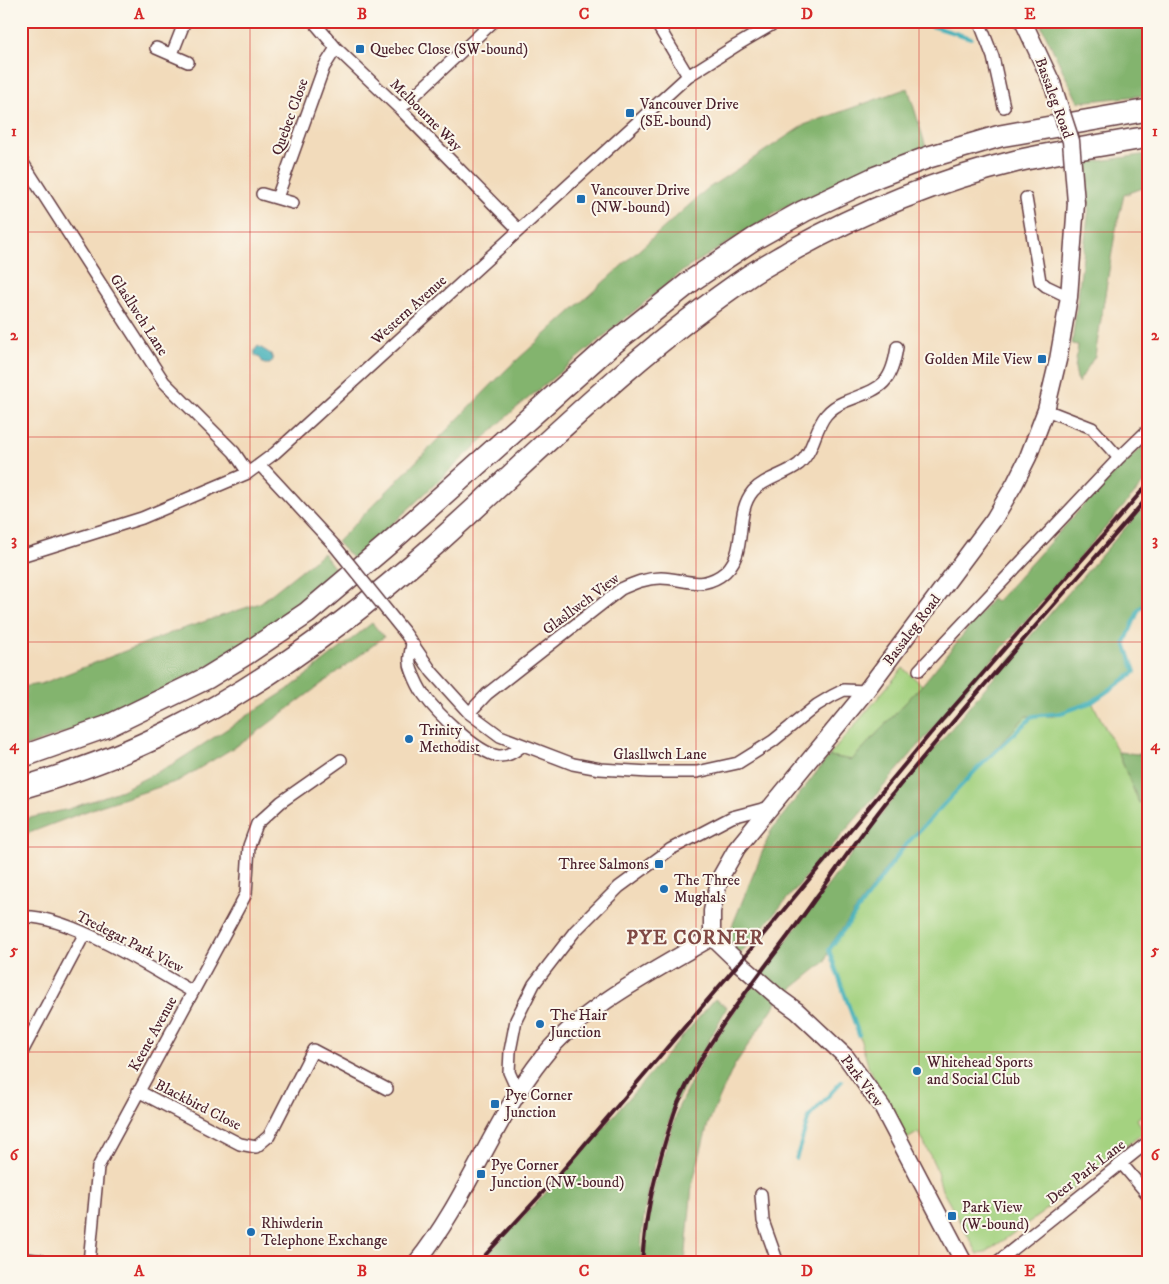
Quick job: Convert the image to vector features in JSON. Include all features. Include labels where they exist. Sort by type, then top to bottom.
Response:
[{"type":"highway","points":[[21,758],[106,727],[199,682],[246,654],[306,613],[387,545],[610,346],[694,279],[754,238],[804,211],[876,177],[929,157],[1000,136],[1148,110]]},
{"type":"highway","points":[[21,788],[83,768],[174,730],[249,687],[297,655],[333,629],[434,545],[658,343],[750,274],[827,230],[927,188],[1016,162],[1148,137]]},
{"type":"highway","points":[[21,801],[74,785],[154,739]]},
{"type":"street","points":[[172,54],[185,21]]},
{"type":"street","name":"Melbourne Way","points":[[313,21],[336,48],[400,109],[519,230]]},
{"type":"street","points":[[400,109],[494,21]]},
{"type":"street","points":[[655,21],[688,76]]},
{"type":"street","name":"Western Avenue","points":[[21,556],[142,518],[248,473],[260,465],[688,76],[737,44],[778,21]]},
{"type":"street","points":[[979,21],[993,57],[1004,108]]},
{"type":"street","name":"Bassaleg Road","points":[[712,937],[712,911],[720,878],[737,848],[866,691],[994,519],[1028,457],[1046,410],[1069,297],[1076,203],[1071,141],[1052,83],[1023,21]]},
{"type":"street","points":[[156,48],[188,62]]},
{"type":"street","name":"Quebec Close","points":[[277,198],[324,67],[336,48]]},
{"type":"street","name":"Glasllwch Lane","points":[[21,160],[164,382],[234,452],[248,473]]},
{"type":"street","points":[[262,194],[293,203]]},
{"type":"street","points":[[1026,198],[1040,282],[1069,297]]},
{"type":"street","name":"Glasllwch View","points":[[469,713],[487,694],[621,589],[655,578],[701,583],[720,576],[733,564],[736,557],[740,544],[743,514],[747,501],[753,491],[761,484],[798,465],[806,457],[820,423],[835,406],[871,392],[881,386],[892,369],[896,347]]},
{"type":"street","points":[[1046,410],[1092,428],[1120,458]]},
{"type":"street","points":[[919,670],[1148,430]]},
{"type":"street","name":"Glasllwch Lane","points":[[260,465],[334,545],[405,633],[432,672],[469,713],[500,736],[522,746],[573,764],[600,768],[688,772],[718,769],[738,763],[754,755],[817,705],[844,690],[866,691]]},
{"type":"street","points":[[412,644],[409,657],[411,670],[424,695],[454,727],[475,744],[498,756],[511,754],[522,746]]},
{"type":"street","name":"Keene Avenue","points":[[89,1263],[98,1167],[246,894],[249,846],[257,824],[281,802],[341,760]]},
{"type":"street","points":[[518,1092],[510,1072],[510,1050],[516,1020],[534,984],[575,931],[619,887],[671,849],[732,817],[770,807]]},
{"type":"street","name":"Tredegar Park View","points":[[21,917],[55,922],[85,933],[193,992]]},
{"type":"street","points":[[21,1054],[85,933]]},
{"type":"street","points":[[416,1263],[457,1201],[518,1092],[544,1055],[584,1017],[712,937]]},
{"type":"street","name":"Park View","points":[[712,937],[779,998],[797,1011],[846,1057],[882,1107],[964,1263]]},
{"type":"street","name":"Blackbird Close","points":[[138,1091],[240,1144],[256,1147],[269,1136],[313,1050],[387,1089]]},
{"type":"street","name":"Deer Park Lane","points":[[996,1263],[1148,1142]]},
{"type":"street","points":[[1122,1164],[1148,1195]]},
{"type":"street","points":[[761,1194],[763,1221],[778,1263]]},
{"type":"street","points":[[21,1261],[40,1263]]},
{"type":"green space","points":[[1039,21],[1148,21],[1148,95],[1078,102]]},
{"type":"green space","points":[[908,88],[929,157],[795,201],[684,270],[514,410],[354,560],[337,542],[507,369],[707,189],[804,125]]},
{"type":"green space","points":[[1148,154],[1148,186],[1124,195],[1115,234],[1095,356],[1078,383],[1075,368],[1078,345],[1072,344],[1089,209],[1086,163]]},
{"type":"green space","points":[[1148,443],[1148,478],[739,955],[726,941],[771,831],[829,756],[852,760],[922,685],[992,599],[996,602],[1100,487],[1137,451]]},
{"type":"green space","points":[[1148,502],[1148,601],[1138,609],[1125,643],[1135,672],[1092,702],[1053,716],[1026,716],[889,864],[831,944],[825,962],[779,999],[734,1066],[708,1124],[692,1185],[685,1263],[644,1263],[646,1232],[655,1182],[679,1106],[700,1064],[717,1037],[742,1000],[892,800],[984,689]]},
{"type":"green space","points":[[323,553],[341,577],[241,649],[115,715],[21,748],[21,687],[41,684],[176,631],[260,603]]},
{"type":"green space","points":[[372,623],[384,637],[248,739],[178,781],[100,806],[21,836],[21,820],[69,809],[122,790],[173,764],[290,688]]},
{"type":"green space","points":[[903,668],[922,685],[852,760],[829,756]]},
{"type":"green space","points":[[1092,702],[1118,752],[1139,803],[1148,799],[1148,1110],[1137,1119],[1144,1132],[1042,1213],[985,1253],[978,1254],[942,1190],[936,1168],[919,1132],[905,1140],[869,1068],[829,950],[888,864],[1026,716],[1053,716]]},
{"type":"green space","points":[[1118,752],[1148,755],[1148,799],[1139,803]]},
{"type":"green space","points":[[715,999],[727,1007],[675,1104],[649,1181],[642,1231],[641,1263],[479,1263],[558,1180]]},
{"type":"water","points":[[258,346],[271,354],[273,360],[270,364],[264,364],[255,355],[255,350]]},
{"type":"waterway","points":[[915,21],[971,38]]},
{"type":"waterway","points":[[859,1035],[829,950],[903,848],[977,769],[1033,716],[1061,713],[1092,702],[1135,672],[1125,643],[1139,609],[1148,602]]},
{"type":"waterway","points":[[796,1159],[809,1117],[842,1081]]},
{"type":"railway","points":[[478,1263],[556,1178],[757,942],[930,734],[1148,484]]},
{"type":"railway","points":[[642,1263],[653,1185],[673,1116],[690,1079],[717,1033],[891,796],[986,683],[1148,497]]},
{"type":"place","name":"Quebec Close (SW-bound)","points":[[360,49]]},
{"type":"place","name":"Vancouver Drive (SE-bound)","points":[[630,113]]},
{"type":"place","name":"Vancouver Drive (NW-bound)","points":[[581,199]]},
{"type":"place","name":"Golden Mile View","points":[[1042,359]]},
{"type":"place","name":"Trinity Methodist","points":[[409,739]]},
{"type":"place","name":"Three Salmons","points":[[659,864]]},
{"type":"place","name":"The Three Mughals","points":[[664,889]]},
{"type":"place","name":"The Hair Junction","points":[[540,1024]]},
{"type":"place","name":"Whitehead Sports and Social Club","points":[[917,1071]]},
{"type":"place","name":"Pye Corner Junction","points":[[495,1104]]},
{"type":"place","name":"Pye Corner Junction (NW-bound)","points":[[481,1174]]},
{"type":"place","name":"Park View (W-bound)","points":[[952,1216]]},
{"type":"place","name":"Rhiwderin Telephone Exchange","points":[[251,1232]]},
{"type":"district","name":"PYE CORNER","points":[[695,938]]}]
